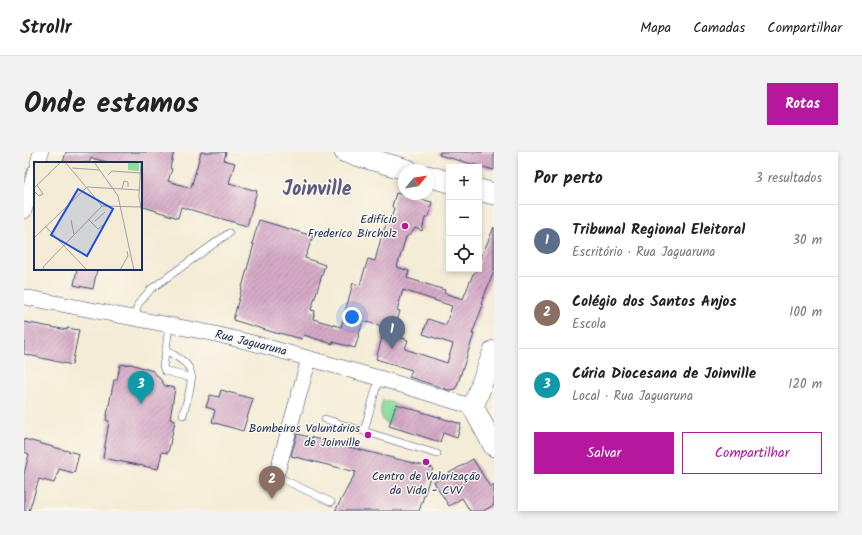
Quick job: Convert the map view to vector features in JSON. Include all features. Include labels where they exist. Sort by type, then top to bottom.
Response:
[{"type":"main road","points":[[345,152],[398,167]]},
{"type":"main road","points":[[434,178],[446,181]]},
{"type":"main road","points":[[482,191],[494,194]]},
{"type":"main road","points":[[494,354],[473,407],[494,446]]},
{"type":"street","points":[[38,162],[41,152]]},
{"type":"street","points":[[24,210],[34,175]]},
{"type":"street","name":"Rua Jaguaruna","points":[[24,297],[248,341],[380,378],[473,407]]},
{"type":"street","points":[[276,476],[309,359]]},
{"type":"lane","points":[[134,319],[138,304],[150,289],[229,233]]},
{"type":"lane","points":[[169,325],[163,366],[165,371],[192,378]]},
{"type":"lane","points":[[166,350],[187,364],[190,369],[192,378],[183,415]]},
{"type":"lane","points":[[364,432],[380,378]]},
{"type":"lane","points":[[325,419],[437,454]]},
{"type":"lane","points":[[276,476],[331,502]]},
{"type":"green space","points":[[383,400],[396,404],[389,426],[382,418],[381,414]]},
{"type":"building","points":[[66,152],[174,152],[170,168],[172,169],[168,181],[191,188],[201,152],[226,152],[224,160],[235,163],[229,183],[257,191],[247,226],[181,207],[178,218],[142,206],[142,162],[107,162],[91,158],[89,162],[63,162]]},
{"type":"building","points":[[440,152],[494,152],[494,170],[482,167],[482,164],[472,164],[439,155]]},
{"type":"building","points":[[396,193],[398,194],[398,200],[424,200],[432,202],[429,216],[425,218],[422,231],[415,228],[412,233],[406,237],[397,267],[409,271],[407,278],[445,290],[444,293],[463,299],[473,274],[475,272],[482,272],[482,256],[494,227],[494,271],[481,304],[483,305],[472,334],[474,334],[455,389],[449,390],[409,377],[412,370],[376,359],[385,327],[363,321],[355,348],[333,342],[333,344],[304,335],[302,339],[279,334],[233,320],[254,244],[252,244],[259,220],[313,236],[305,258],[325,265],[311,310],[315,311],[313,319],[341,327],[353,283],[360,285],[368,259],[375,261],[382,234],[387,223],[389,224],[394,209],[392,206]],"holes":[[[403,290],[452,306],[446,325],[428,319],[423,334],[453,344],[447,363],[405,349],[408,340],[393,335],[400,311],[397,310]]]},
{"type":"building","points":[[77,270],[97,270],[93,289],[74,285]]},
{"type":"building","points":[[24,322],[67,330],[67,328],[79,330],[72,365],[24,354]]},
{"type":"building","points":[[131,364],[153,371],[165,386],[175,388],[170,419],[175,421],[168,453],[162,452],[158,469],[103,458],[109,421],[106,420],[114,380],[117,380],[120,365]]},
{"type":"building","points":[[221,390],[253,399],[243,431],[212,422],[215,410],[206,407],[210,395],[219,397]]},
{"type":"building","points":[[396,404],[461,424],[457,438],[443,433],[440,442],[389,426]]},
{"type":"building","points":[[297,434],[433,468],[419,511],[335,511],[356,472],[291,456]]},
{"type":"building","points":[[24,439],[79,454],[74,473],[59,469],[54,483],[39,479],[29,511],[24,511],[24,474],[29,454],[24,452]]},
{"type":"building","points":[[473,459],[490,487],[494,484],[494,505],[483,511],[470,511],[462,498],[449,506],[434,482]]},
{"type":"place","name":"Edifício Frederico Bircholz","points":[[405,226]]},
{"type":"place","name":"Tribunal Regional Eleitoral","points":[[392,349]]},
{"type":"place","name":"Cúria Diocesana de Joinville","points":[[141,404]]},
{"type":"place","name":"Bombeiros Voluntários de Joinville","points":[[368,435]]},
{"type":"place","name":"Centro de Valorização da Vida - CVV","points":[[426,462]]},
{"type":"place","name":"Colégio dos Santos Anjos","points":[[272,499]]},
{"type":"district","name":"Joinville","points":[[317,190]]}]
